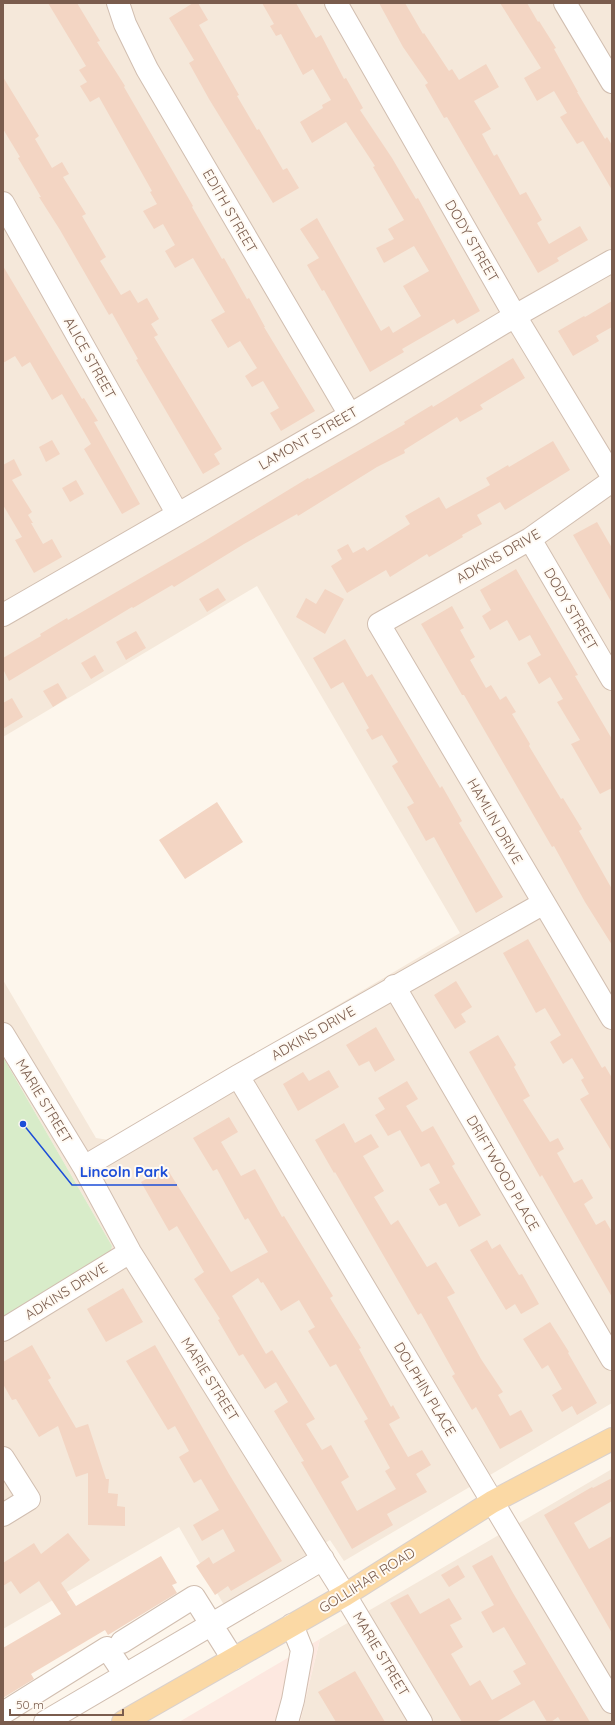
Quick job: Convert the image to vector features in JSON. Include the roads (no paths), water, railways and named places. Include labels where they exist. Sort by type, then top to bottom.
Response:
[{"type":"main road","name":"GOLLIHAR ROAD","points":[[124,1722],[346,1595],[492,1502],[612,1439]]},
{"type":"street","name":"EDITH STREET","points":[[118,3],[125,24],[147,69],[350,414]]},
{"type":"street","name":"DODY STREET","points":[[336,3],[515,316],[612,476]]},
{"type":"street","points":[[565,3],[612,82]]},
{"type":"street","name":"ALICE STREET","points":[[3,204],[177,514]]},
{"type":"street","name":"LAMONT STREET","points":[[6,607],[177,514],[515,316],[612,261]]},
{"type":"street","name":"ADKINS DRIVE","points":[[379,624],[530,539],[612,481]]},
{"type":"street","name":"DODY STREET","points":[[530,539],[612,679]]},
{"type":"street","name":"HAMLIN DRIVE","points":[[379,624],[544,903],[610,1011]]},
{"type":"street","name":"ADKINS DRIVE","points":[[84,1167],[394,986],[544,903]]},
{"type":"street","name":"DRIFTWOOD PLACE","points":[[394,986],[612,1359]]},
{"type":"street","name":"MARIE STREET","points":[[3,1034],[84,1167],[130,1252],[346,1595],[421,1722]]},
{"type":"street","name":"DOLPHIN PLACE","points":[[238,1076],[612,1702]]},
{"type":"street","name":"ADKINS DRIVE","points":[[3,1330],[130,1252]]},
{"type":"street","points":[[3,1458],[29,1499],[3,1515]]},
{"type":"street","points":[[45,1722],[323,1559]]},
{"type":"street","points":[[122,1642],[194,1597],[233,1659]]},
{"type":"street","points":[[287,1722],[293,1700],[302,1650],[292,1625]]},
{"type":"street","points":[[3,1713],[107,1648],[125,1675]]},
{"type":"street","points":[[25,1699],[40,1722]]},
{"type":"place","name":"Lincoln Park","points":[[23,1124]]}]
